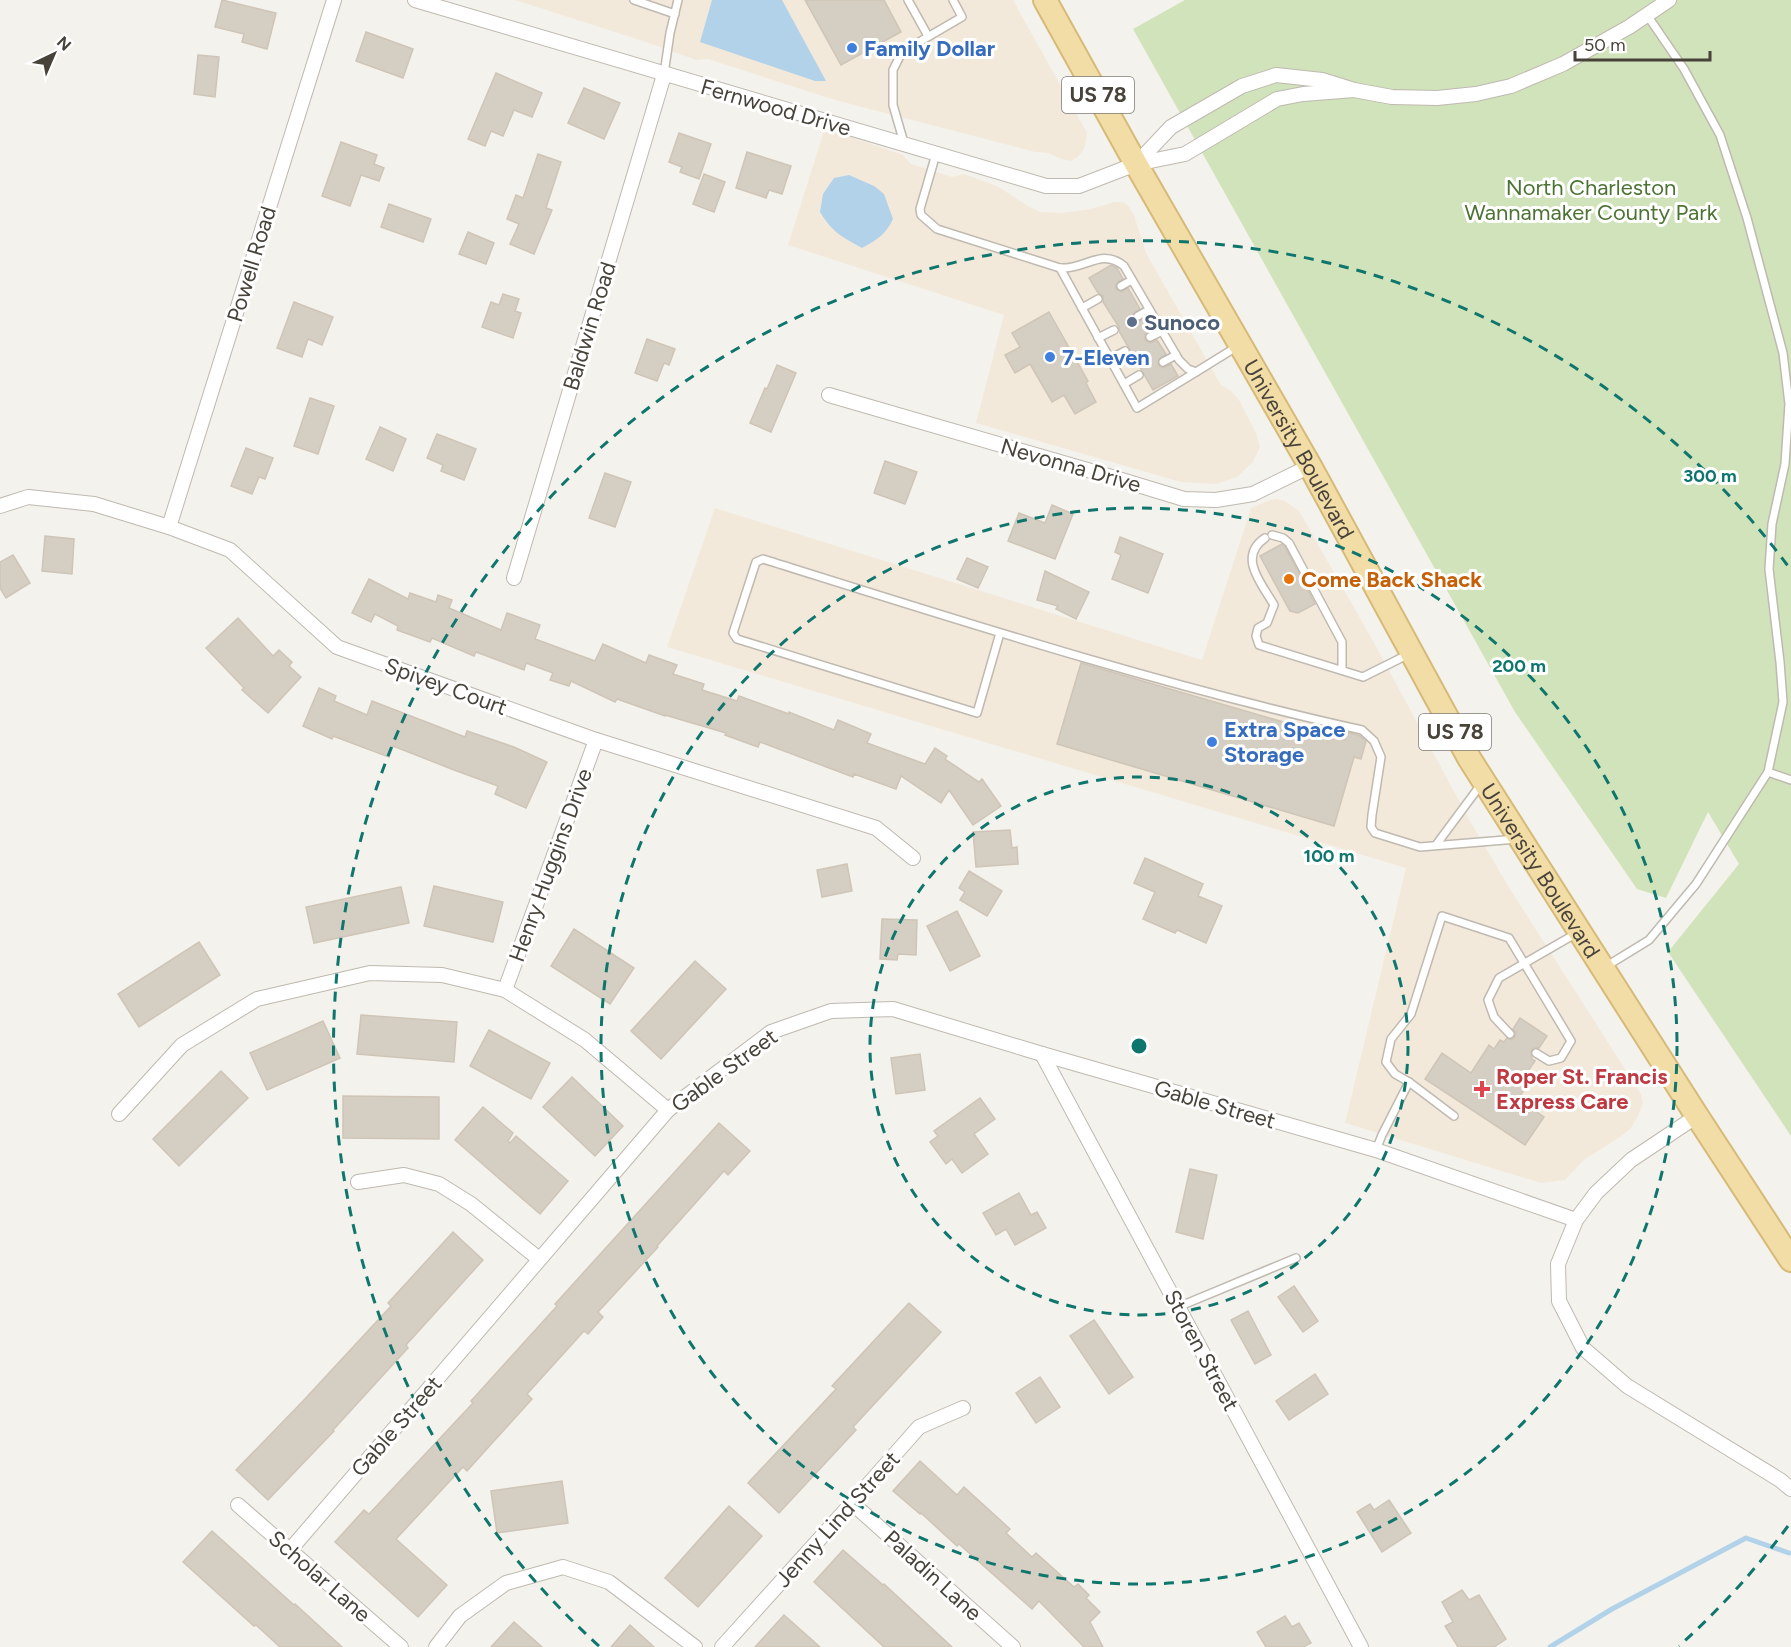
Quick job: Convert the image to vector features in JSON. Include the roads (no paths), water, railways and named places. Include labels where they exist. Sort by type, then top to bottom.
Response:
[{"type":"main road","name":"University Boulevard","points":[[1045,0],[1136,164],[1310,466],[1483,781],[1791,1260]]},
{"type":"street","name":"Powell Road","points":[[169,527],[334,0]]},
{"type":"street","name":"Fernwood Drive","points":[[415,0],[1046,186],[1079,186],[1136,164],[1185,154],[1277,99],[1303,94],[1354,90]]},
{"type":"street","name":"Fernwood Drive","points":[[1136,164],[1171,127],[1242,86],[1276,75],[1322,80],[1354,90],[1392,97],[1437,98],[1476,94],[1511,86],[1563,64],[1669,0]]},
{"type":"street","name":"Baldwin Road","points":[[514,578],[664,75]]},
{"type":"street","name":"Nevonna Drive","points":[[829,395],[1184,499],[1216,501],[1253,494],[1310,466]]},
{"type":"street","name":"Spivey Court","points":[[0,506],[28,497],[94,504],[169,527],[230,550],[337,647],[596,740],[876,828],[913,858]]},
{"type":"street","name":"Henry Huggins Drive","points":[[505,990],[596,740]]},
{"type":"street","points":[[119,1114],[182,1045],[258,999],[370,973],[442,975],[505,990],[585,1040],[668,1110]]},
{"type":"street","name":"Gable Street","points":[[290,1550],[668,1110],[771,1032],[831,1011],[893,1008],[1041,1054],[1376,1150],[1576,1220]]},
{"type":"street","name":"Storen Street","points":[[1041,1054],[1361,1647]]},
{"type":"street","points":[[1697,1116],[1631,1160],[1596,1193],[1576,1220],[1558,1264],[1559,1301],[1583,1348],[1627,1386],[1791,1489]]},
{"type":"street","points":[[358,1182],[404,1175],[439,1184],[471,1204],[539,1259]]},
{"type":"street","name":"Jenny Lind Street","points":[[722,1647],[918,1427],[963,1408]]},
{"type":"street","name":"Paladin Lane","points":[[852,1503],[1013,1647]]},
{"type":"street","name":"Scholar Lane","points":[[238,1505],[401,1647]]},
{"type":"street","points":[[436,1647],[459,1616],[506,1583],[563,1567],[609,1582],[695,1647]]},
{"type":"lane","points":[[634,0],[675,14]]},
{"type":"lane","points":[[664,75],[678,0]]},
{"type":"lane","points":[[908,0],[928,36]]},
{"type":"lane","points":[[904,145],[893,105],[893,70],[902,52],[962,17],[953,0]]},
{"type":"lane","points":[[1603,968],[1649,940],[1696,884],[1768,772],[1782,702],[1780,662],[1769,569],[1772,524],[1785,464],[1789,404],[1783,353],[1747,218],[1720,135],[1684,69],[1647,15]]},
{"type":"lane","points":[[936,154],[920,209],[921,215],[927,221],[945,232],[1060,268],[1070,269],[1108,257],[1117,261],[1124,266],[1176,355],[1188,369],[1196,372]]},
{"type":"lane","points":[[1060,268],[1137,408],[1240,345]]},
{"type":"lane","points":[[1121,286],[1132,280]]},
{"type":"lane","points":[[1082,308],[1098,299]]},
{"type":"lane","points":[[1138,316],[1149,310]]},
{"type":"lane","points":[[1098,338],[1114,330]]},
{"type":"lane","points":[[1150,337],[1162,331]]},
{"type":"lane","points":[[1110,359],[1125,351]]},
{"type":"lane","points":[[1163,362],[1176,355]]},
{"type":"lane","points":[[1124,384],[1139,375]]},
{"type":"lane","points":[[1342,670],[1342,642],[1289,543],[1283,538],[1269,536],[1258,542],[1251,556],[1252,564],[1274,605],[1267,623],[1258,628],[1256,636],[1259,645],[1363,677],[1411,653]]},
{"type":"lane","points":[[1000,633],[976,713],[737,639],[733,633],[756,562],[763,560],[1166,682],[1362,730],[1374,741],[1381,758],[1371,826],[1376,833],[1420,847],[1519,839]]},
{"type":"lane","points":[[1768,772],[1791,780]]},
{"type":"lane","points":[[1436,845],[1483,781]]},
{"type":"lane","points":[[1454,1116],[1395,1074],[1386,1062],[1391,1039],[1411,1014],[1442,916],[1509,938],[1571,1041],[1561,1058],[1549,1061],[1536,1053]]},
{"type":"lane","points":[[1510,1034],[1494,1017],[1488,1000],[1499,978],[1579,932]]},
{"type":"lane","points":[[1376,1150],[1409,1082]]},
{"type":"lane","points":[[1178,1307],[1296,1258]]},
{"type":"water","points":[[712,0],[782,0],[826,81],[815,81],[700,42]]},
{"type":"water","points":[[849,175],[874,186],[884,194],[893,219],[881,236],[862,248],[838,233],[820,212],[823,194],[834,178]]},
{"type":"waterway","points":[[1550,1647],[1612,1609],[1746,1538],[1789,1553]]},
{"type":"place","name":"Family Dollar","points":[[852,48]]},
{"type":"place","name":"Sunoco","points":[[1132,322]]},
{"type":"place","name":"7-Eleven","points":[[1050,357]]},
{"type":"place","name":"Come Back Shack","points":[[1289,579]]},
{"type":"place","name":"Extra Space Storage","points":[[1212,742]]},
{"type":"place","name":"Roper St. Francis Express Care","points":[[1482,1089]]},
{"type":"park label","name":"North Charleston Wannamaker County Park","points":[[1591,200]]}]
